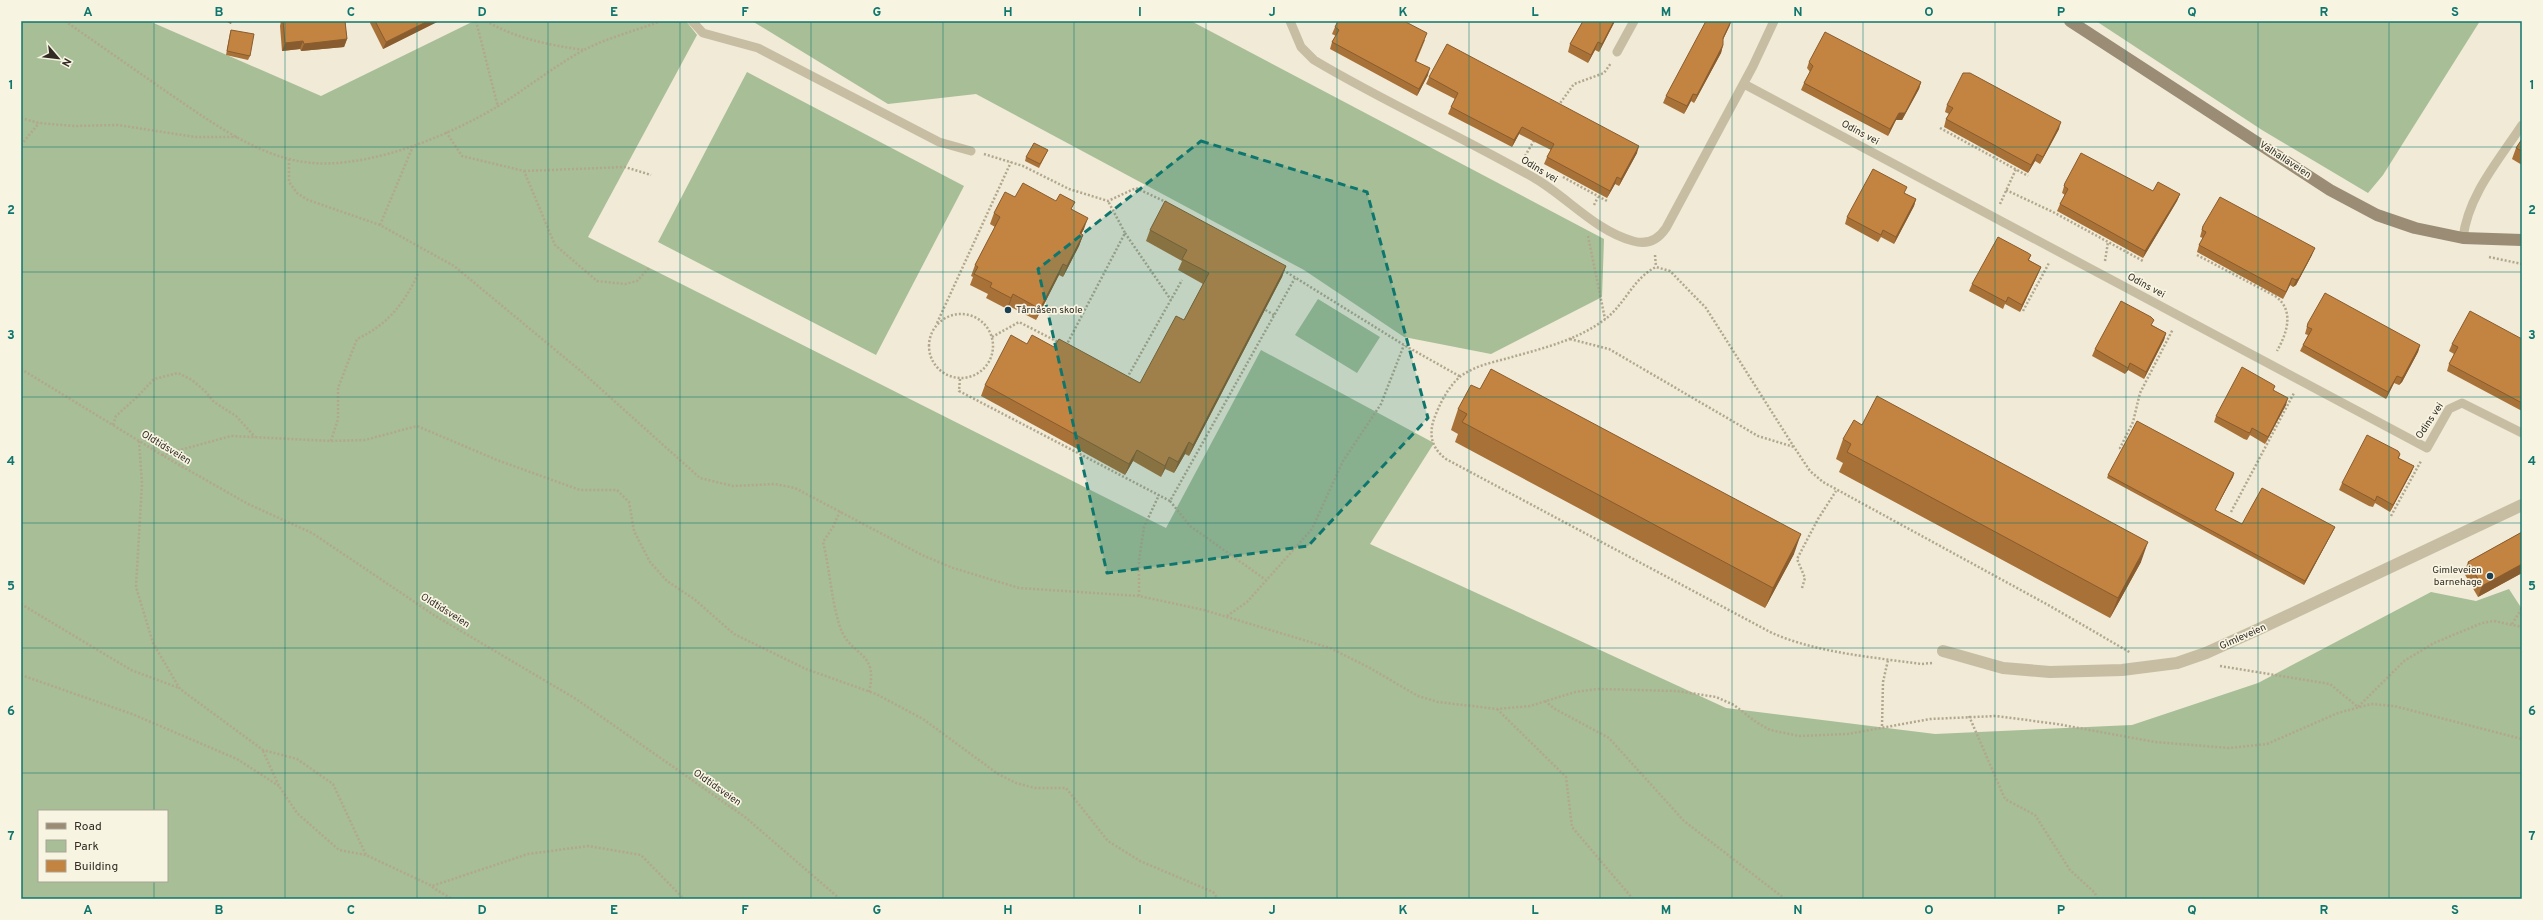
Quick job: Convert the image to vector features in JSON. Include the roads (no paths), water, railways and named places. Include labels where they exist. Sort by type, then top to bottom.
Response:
[{"type":"street","name":"Valhallaveien","points":[[2070,21],[2358,206],[2415,228],[2463,238],[2522,240]]},
{"type":"street","name":"Gimleveien","points":[[1943,651],[1979,663],[2026,670],[2072,673],[2143,668],[2178,663],[2206,653],[2445,543],[2522,505]]},
{"type":"lane","points":[[692,21],[703,33],[758,48],[939,142],[971,151]]},
{"type":"lane","name":"Odins vei","points":[[1290,21],[1301,47],[1314,60],[1535,179],[1611,231],[1632,241],[1646,242],[1657,238],[1666,228],[1744,84],[1774,21]]},
{"type":"lane","points":[[1617,52],[1634,21]]},
{"type":"lane","name":"Odins vei","points":[[1744,84],[2428,448],[2449,409],[2462,404],[2522,433]]},
{"type":"lane","points":[[2463,238],[2465,225],[2474,199],[2522,125]]},
{"type":"place","name":"Tårnåsen skole","points":[[1008,310]]},
{"type":"place","name":"Gimleveien barnehage","points":[[2490,576]]}]
